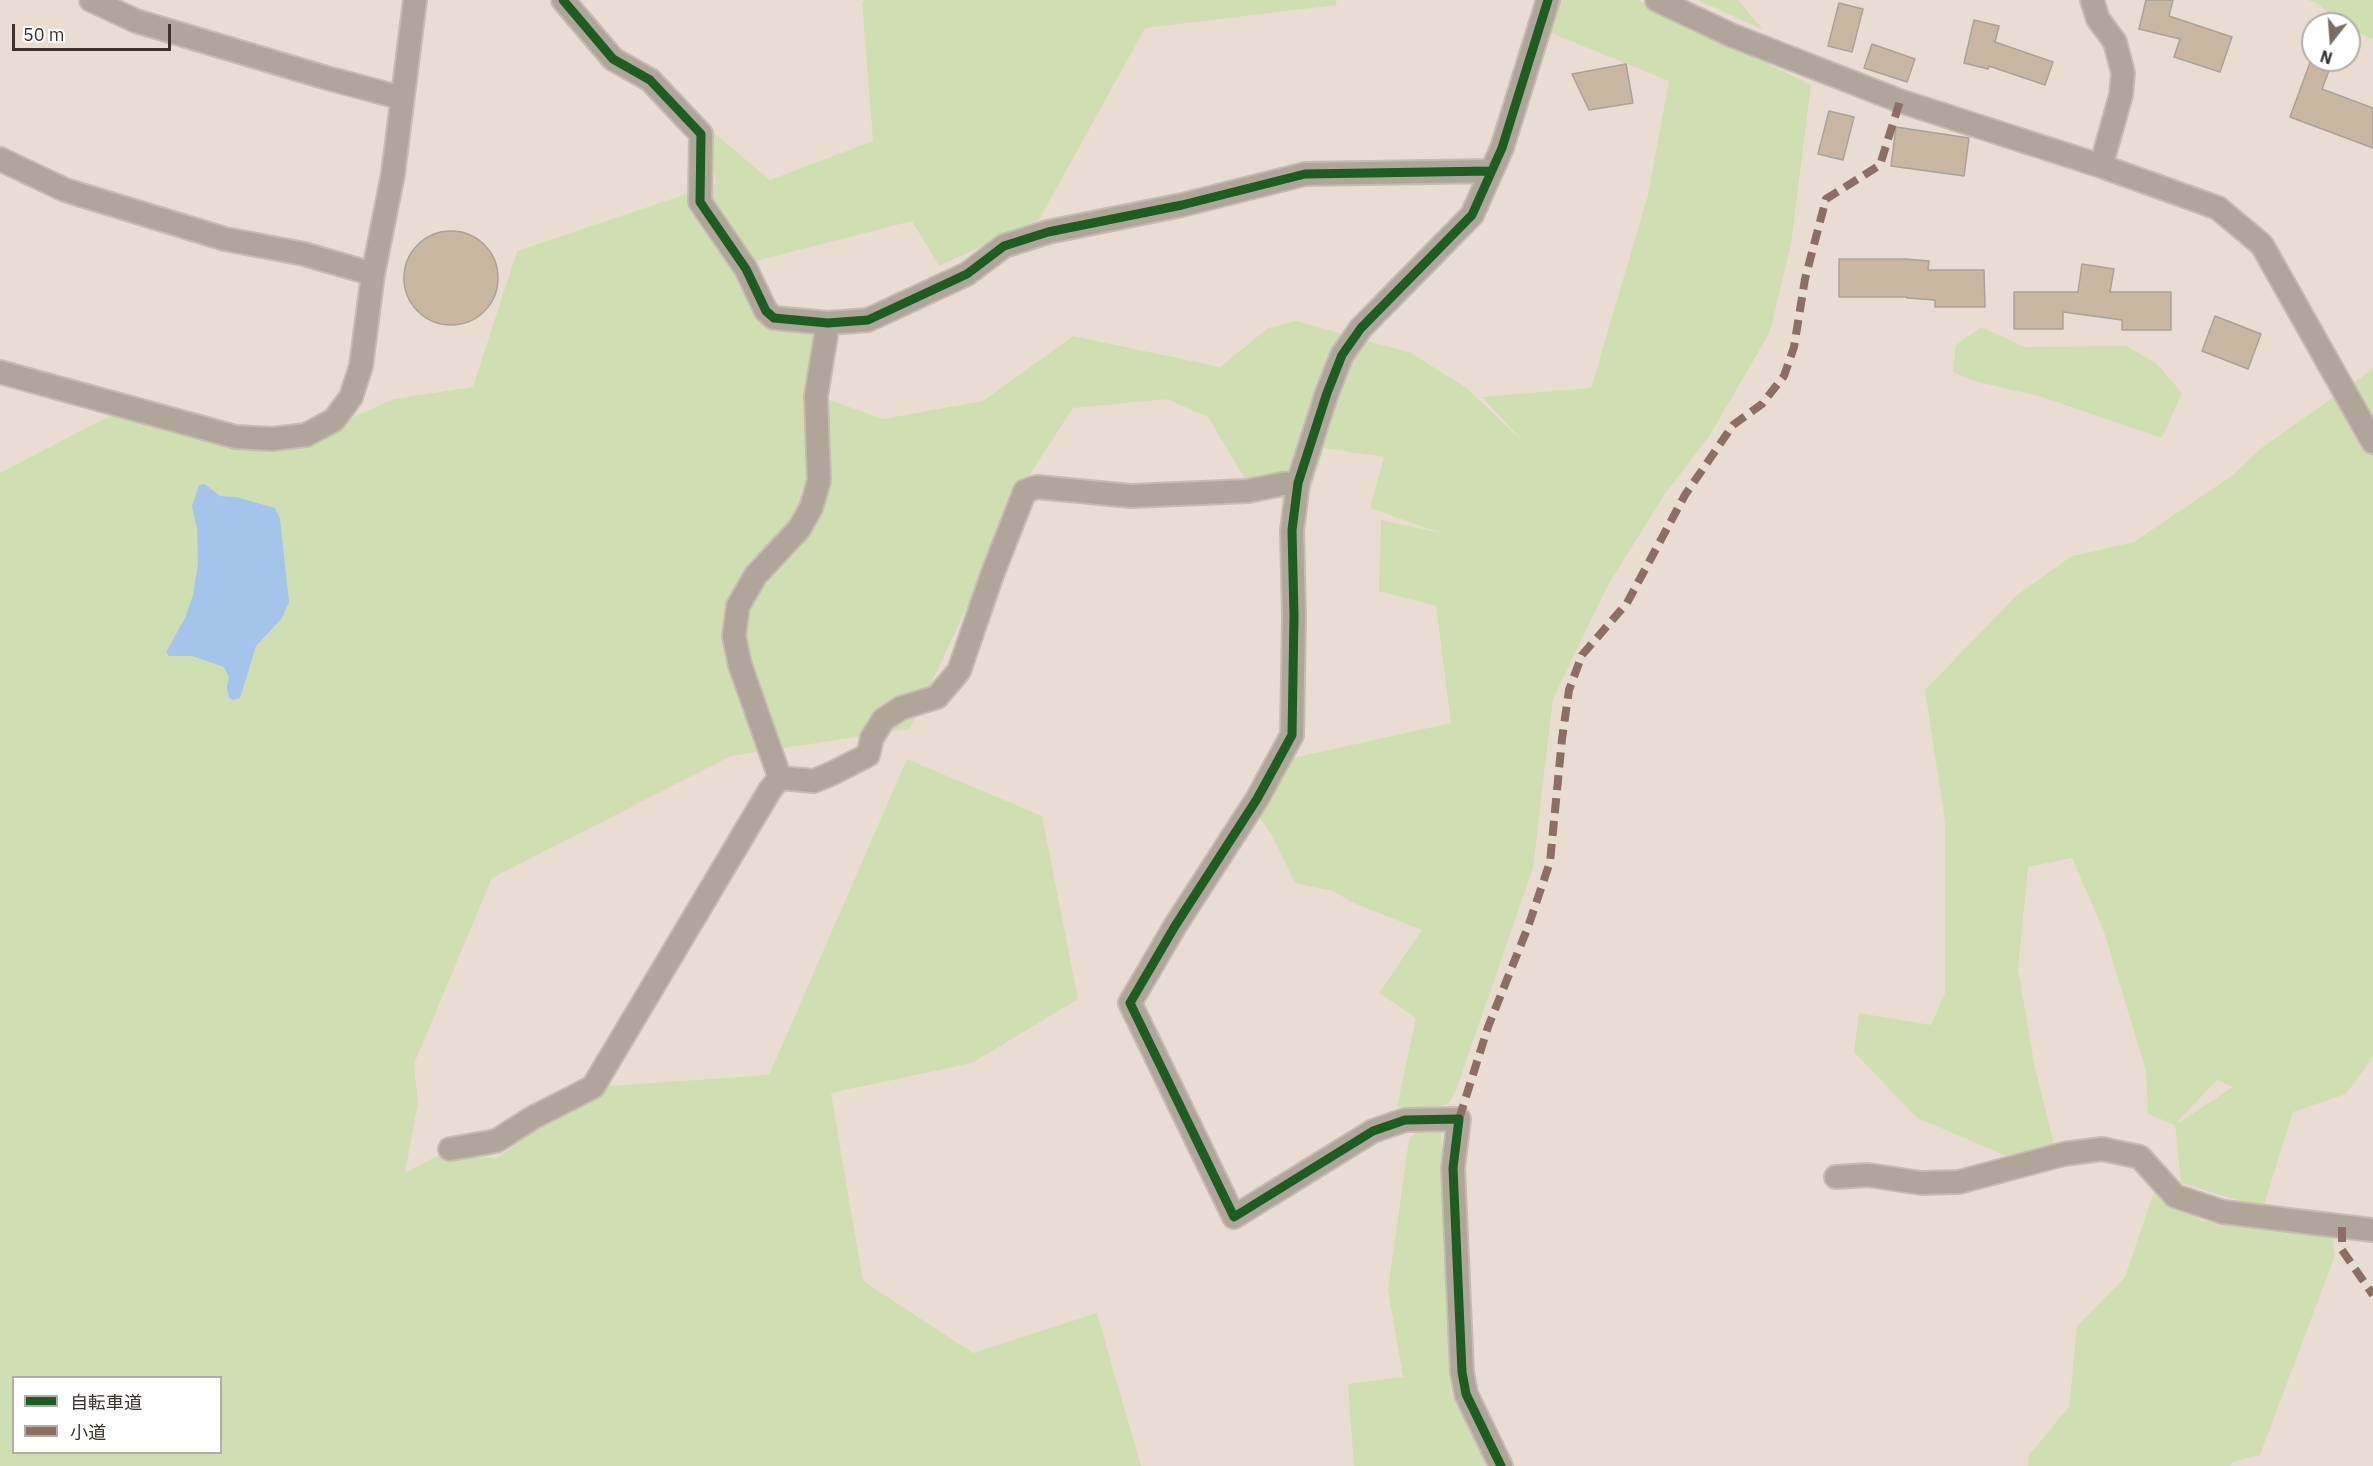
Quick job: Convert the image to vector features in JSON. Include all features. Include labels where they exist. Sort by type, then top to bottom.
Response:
[{"type":"street","points":[[91,0],[136,21],[402,98]]},
{"type":"street","points":[[0,372],[236,437],[272,439],[306,435],[334,420],[351,397],[361,366],[373,274],[393,174],[415,0]]},
{"type":"street","points":[[563,0],[613,59],[650,80],[700,134],[700,202],[746,269],[765,311],[774,318],[828,323],[868,320],[967,274],[1004,246],[1048,232],[1182,205],[1305,174],[1491,171]]},
{"type":"street","points":[[1501,1466],[1466,1394],[1462,1372],[1453,1168],[1459,1119],[1406,1120],[1373,1131],[1234,1217],[1130,1003],[1175,926],[1257,799],[1292,735],[1294,616],[1292,530],[1298,483],[1327,393],[1342,355],[1361,328],[1472,215],[1502,148],[1548,0]]},
{"type":"street","points":[[1657,0],[1731,35],[1879,93],[1977,127],[2102,166],[2218,208],[2262,245],[2373,442]]},
{"type":"street","points":[[2092,0],[2098,19],[2115,42],[2122,73],[2121,95],[2102,166]]},
{"type":"street","points":[[0,159],[75,194],[225,239],[304,254],[373,274]]},
{"type":"street","points":[[780,778],[740,665],[734,636],[738,606],[756,575],[799,529],[814,499],[819,481],[816,396],[828,323]]},
{"type":"street","points":[[780,778],[814,781],[833,774],[868,754],[872,738],[883,720],[901,708],[937,697],[945,688],[959,671],[992,575],[1025,491],[1037,487],[1131,496],[1248,490],[1282,483],[1298,483]]},
{"type":"street","points":[[450,1149],[496,1141],[534,1117],[593,1087],[770,790],[780,778]]},
{"type":"street","points":[[1836,1177],[1868,1175],[1921,1183],[1959,1182],[2064,1154],[2102,1149],[2140,1157],[2157,1179],[2175,1196],[2223,1212],[2373,1230]]},
{"type":"green space","points":[[865,0],[1336,0],[1337,5],[1145,28],[1039,220],[939,266],[912,221],[737,266],[761,322],[813,332],[818,396],[883,419],[983,401],[1073,336],[1220,367],[1268,328],[1296,321],[1411,353],[1467,388],[1526,445],[1482,397],[1591,388],[1648,195],[1669,81],[1551,33],[1560,0],[1638,0],[1811,85],[1791,244],[1770,332],[1710,435],[1665,494],[1607,587],[1553,699],[1533,868],[1455,1093],[1448,1104],[1424,1111],[1397,1106],[1416,1018],[1379,993],[1422,930],[1356,904],[1332,891],[1295,883],[1271,834],[1257,814],[1293,758],[1451,723],[1436,606],[1379,591],[1381,520],[1444,534],[1370,508],[1384,457],[1324,448],[1305,508],[1249,486],[1208,417],[1167,399],[1073,408],[1025,482],[910,729],[731,756],[492,878],[414,1064],[418,1103],[405,1173],[450,1149],[496,1159],[593,1087],[769,1075],[907,759],[1042,816],[1078,999],[972,1063],[831,1093],[863,1281],[973,1353],[1097,1313],[1141,1466],[0,1466],[0,473],[113,414],[216,443],[275,451],[321,440],[356,416],[394,399],[473,387],[517,251],[716,184],[707,127],[770,180],[873,141],[862,2]]},
{"type":"green space","points":[[1698,0],[1738,0],[1763,30]]},
{"type":"green space","points":[[2308,0],[2373,0],[2373,39],[2361,34],[2361,12],[2327,12],[2318,4]]},
{"type":"green space","points":[[1981,327],[2025,347],[2126,346],[2156,363],[2182,393],[2162,438],[2039,396],[1977,382],[1953,372],[1956,345]]},
{"type":"green space","points":[[2373,369],[2373,1057],[2346,1094],[2293,1112],[2263,1208],[2181,1183],[2175,1125],[2148,1114],[2146,1071],[2104,932],[2072,858],[2028,867],[2018,969],[2035,1068],[2054,1144],[2014,1159],[1917,1118],[1854,1052],[1859,1013],[1931,1025],[1945,993],[1945,822],[1925,690],[2017,595],[2072,556],[2134,542],[2233,475],[2260,449]],"holes":[[[2217,1080],[2233,1087],[2178,1123],[2177,1122]]]},
{"type":"green space","points":[[1419,1128],[1441,1128],[1451,1393],[1488,1466],[1354,1466],[1348,1384],[1403,1377],[1388,1290],[1409,1139]]},
{"type":"green space","points":[[2154,1192],[2164,1200],[2193,1211],[2201,1221],[2332,1234],[2335,1256],[2260,1455],[2232,1462],[2230,1466],[2028,1466],[2029,1455],[2069,1407],[2077,1326],[2125,1277]]},
{"type":"water","points":[[205,484],[220,496],[236,497],[275,508],[280,519],[289,602],[282,618],[256,646],[240,698],[233,700],[229,698],[227,687],[229,677],[224,667],[192,656],[169,656],[166,652],[185,618],[193,595],[198,564],[197,529],[192,506],[199,485]]},
{"type":"building","points":[[2146,0],[2173,0],[2169,16],[2232,37],[2220,72],[2174,57],[2180,39],[2139,29]]},
{"type":"building","points":[[1839,3],[1863,9],[1852,52],[1828,46]]},
{"type":"building","points":[[1974,20],[1999,26],[1995,42],[2053,62],[2045,85],[1989,66],[1988,69],[1964,63]]},
{"type":"building","points":[[1872,44],[1915,59],[1907,82],[1864,68]]},
{"type":"building","points":[[1626,64],[1633,103],[1589,110],[1572,74]]},
{"type":"building","points":[[2307,72],[2328,72],[2322,89],[2373,108],[2373,148],[2290,117]]},
{"type":"building","points":[[1829,111],[1854,117],[1843,160],[1818,154]]},
{"type":"building","points":[[1896,127],[1969,138],[1964,176],[1891,166]]},
{"type":"building","points":[[451,231],[469,234],[485,244],[495,260],[498,278],[495,296],[485,312],[469,322],[451,325],[433,322],[417,312],[407,296],[404,278],[407,260],[417,244],[433,234]]},
{"type":"building","points":[[1839,259],[1905,259],[1929,261],[1928,270],[1984,270],[1985,307],[1935,307],[1935,300],[1907,297],[1839,297]]},
{"type":"building","points":[[2082,264],[2114,269],[2110,292],[2171,292],[2171,330],[2122,330],[2122,320],[2063,312],[2063,329],[2014,329],[2014,292],[2078,292]]},
{"type":"building","points":[[2215,316],[2261,334],[2248,369],[2202,351]]},
{"type":"marked path","points":[[1459,1119],[1488,1027],[1528,927],[1550,862],[1569,690],[1582,655],[1627,603],[1685,495],[1733,425],[1762,404],[1784,376],[1794,347],[1805,279],[1826,199],[1880,165],[1900,101]]},
{"type":"marked path","points":[[2342,1227],[2342,1250],[2373,1295]]},
{"type":"cycle path","points":[[563,0],[613,59],[650,80],[701,134],[700,202],[746,269],[766,311],[774,318],[828,323],[868,320],[967,274],[1004,246],[1048,232],[1182,205],[1305,174],[1491,171]]},
{"type":"cycle path","points":[[1501,1466],[1466,1394],[1462,1372],[1453,1168],[1459,1119],[1405,1120],[1373,1131],[1234,1217],[1130,1003],[1175,926],[1257,799],[1292,735],[1294,616],[1292,530],[1298,483],[1327,393],[1342,355],[1361,328],[1472,215],[1502,148],[1548,0]]}]
